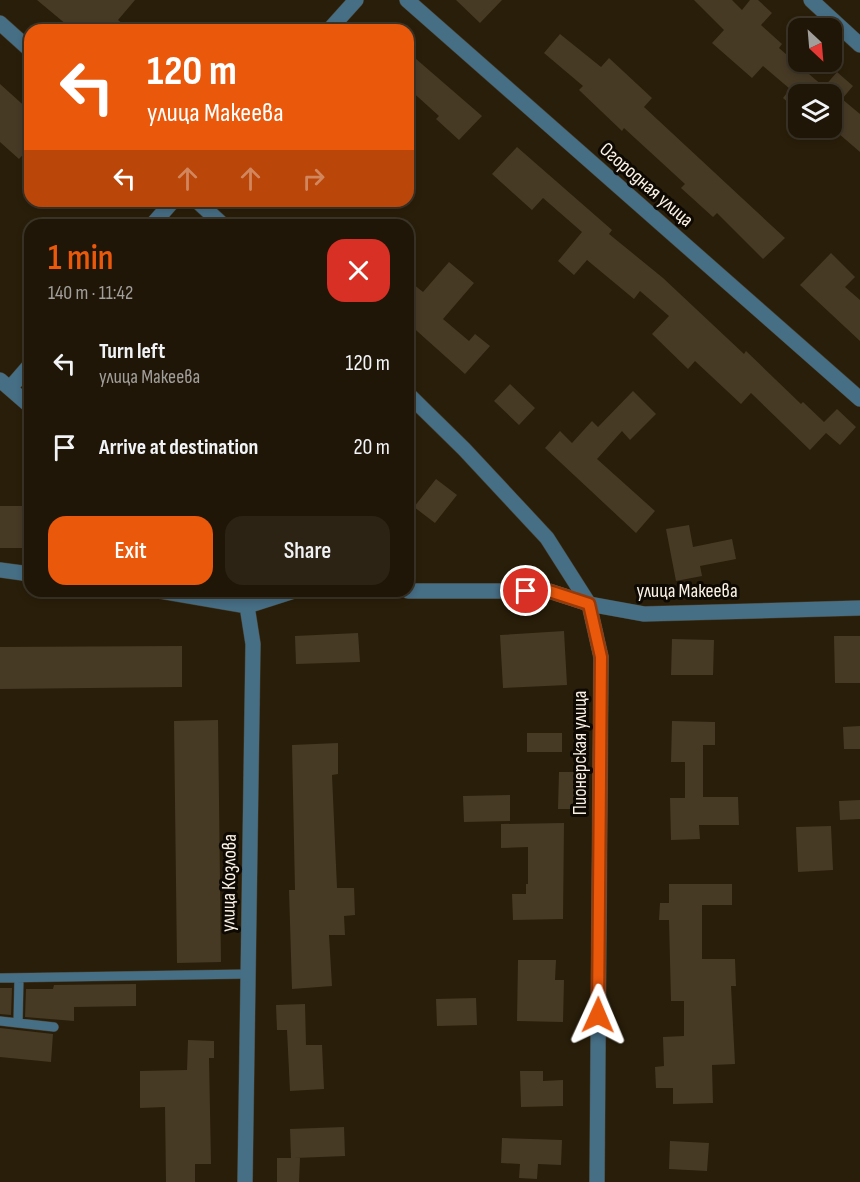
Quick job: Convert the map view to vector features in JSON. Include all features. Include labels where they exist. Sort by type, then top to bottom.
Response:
[{"type":"street","points":[[334,24],[356,0]]},
{"type":"street","name":"Огородная улица","points":[[407,0],[860,399]]},
{"type":"street","points":[[811,0],[860,45]]},
{"type":"street","points":[[0,23],[24,45]]},
{"type":"street","points":[[157,219],[168,207]]},
{"type":"street","points":[[204,207],[216,219]]},
{"type":"street","points":[[24,370],[5,384],[24,401]]},
{"type":"street","name":"Пионерская улица","points":[[414,400],[547,538],[589,604],[601,657],[597,1182]]},
{"type":"street","points":[[0,570],[24,573]]},
{"type":"street","name":"улица Макеева","points":[[414,591],[549,591],[589,604],[644,614],[860,608]]},
{"type":"street","points":[[194,597],[247,606],[275,597]]},
{"type":"street","points":[[239,597],[247,606]]},
{"type":"street","name":"улица Козлова","points":[[245,1182],[253,644],[247,606]]},
{"type":"lane","points":[[0,978],[248,974]]},
{"type":"lane","points":[[18,1023],[19,978]]},
{"type":"lane","points":[[0,1021],[54,1027]]},
{"type":"building","points":[[37,0],[135,0],[118,20],[123,24],[66,24]]},
{"type":"building","points":[[456,0],[502,0],[480,23]]},
{"type":"building","points":[[694,0],[732,0],[742,10],[750,0],[758,0],[772,13],[761,25],[782,44],[779,48],[788,56],[788,72],[807,72],[821,84],[788,84],[788,87],[763,66],[752,78],[712,43],[724,30]]},
{"type":"building","points":[[560,34],[601,67],[609,58],[652,98],[644,107],[785,238],[763,259],[717,213],[713,217],[681,188],[685,184],[624,128],[622,131],[579,90],[583,86],[544,53]]},
{"type":"building","points":[[414,57],[482,116],[459,140],[436,119],[439,116],[414,93]]},
{"type":"building","points":[[837,72],[853,86],[842,99],[842,84],[827,84]]},
{"type":"building","points":[[0,84],[24,106],[24,154],[19,159],[0,142]]},
{"type":"building","points":[[788,92],[788,102],[783,98]]},
{"type":"building","points":[[842,99],[860,114],[860,152],[842,136]]},
{"type":"building","points":[[517,147],[612,230],[609,234],[663,278],[744,354],[746,351],[801,404],[803,402],[824,422],[837,409],[856,427],[840,445],[826,433],[810,450],[751,393],[741,404],[695,361],[688,369],[652,334],[669,316],[640,291],[634,299],[587,260],[574,275],[558,261],[582,232],[543,198],[532,210],[492,174]]},
{"type":"building","points":[[831,253],[855,277],[845,287],[860,300],[860,341],[800,285]]},
{"type":"building","points":[[449,262],[474,283],[443,319],[469,341],[475,334],[490,346],[465,374],[414,328],[414,285],[423,292]]},
{"type":"building","points":[[510,384],[535,408],[519,425],[494,401]]},
{"type":"building","points":[[633,391],[656,414],[630,440],[622,431],[597,459],[655,511],[636,533],[545,448],[560,431],[572,443],[592,421],[598,427]]},
{"type":"building","points":[[436,479],[457,495],[435,523],[414,507]]},
{"type":"building","points":[[0,506],[24,506],[24,548],[0,548]]},
{"type":"building","points":[[689,525],[693,547],[732,539],[736,559],[700,566],[702,576],[676,581],[666,529]]},
{"type":"building","points":[[564,631],[567,685],[503,688],[500,635]]},
{"type":"building","points":[[358,633],[360,662],[296,664],[295,636]]},
{"type":"building","points":[[834,636],[860,636],[860,683],[835,683]]},
{"type":"building","points":[[672,639],[714,640],[713,675],[671,675]]},
{"type":"building","points":[[182,646],[182,687],[0,689],[0,647]]},
{"type":"building","points":[[218,720],[221,962],[177,963],[174,721]]},
{"type":"building","points":[[672,721],[715,722],[715,745],[703,745],[703,797],[738,797],[739,825],[699,825],[700,839],[671,840],[670,798],[685,798],[685,762],[671,762]]},
{"type":"building","points":[[860,726],[860,749],[844,749],[843,727]]},
{"type":"building","points":[[527,733],[562,733],[562,752],[527,752]]},
{"type":"building","points":[[338,743],[338,774],[332,775],[337,888],[354,888],[355,915],[344,916],[345,935],[329,935],[332,986],[292,989],[289,890],[295,890],[292,745]]},
{"type":"building","points":[[559,772],[581,772],[580,809],[558,809]]},
{"type":"building","points":[[510,795],[510,821],[464,822],[463,796]]},
{"type":"building","points":[[860,800],[860,819],[840,820],[839,801]]},
{"type":"building","points":[[564,823],[563,919],[513,920],[512,894],[526,894],[528,847],[501,848],[501,824]]},
{"type":"building","points":[[831,826],[833,870],[798,872],[796,827]]},
{"type":"building","points":[[669,884],[732,884],[732,905],[702,905],[702,959],[735,959],[736,986],[731,986],[735,1064],[712,1065],[713,1103],[673,1104],[673,1088],[656,1088],[655,1067],[664,1066],[663,1037],[684,1036],[684,1001],[671,1001],[669,920],[659,920],[660,903],[669,903]]},
{"type":"building","points":[[518,960],[556,960],[555,980],[564,980],[563,1022],[517,1021]]},
{"type":"building","points":[[136,984],[136,1006],[74,1007],[74,1021],[25,1017],[26,989],[53,989],[54,985]]},
{"type":"building","points":[[0,988],[12,988],[11,1015],[0,1014]]},
{"type":"building","points":[[476,998],[477,1025],[437,1026],[436,999]]},
{"type":"building","points":[[305,1004],[306,1045],[322,1045],[324,1089],[290,1091],[287,1030],[277,1030],[276,1005]]},
{"type":"building","points":[[0,1028],[53,1034],[51,1062],[0,1057]]},
{"type":"building","points":[[188,1040],[214,1041],[214,1058],[209,1058],[211,1164],[195,1164],[195,1182],[166,1182],[165,1107],[140,1108],[140,1071],[187,1070]]},
{"type":"building","points":[[520,1071],[543,1071],[543,1081],[563,1080],[563,1106],[521,1107]]},
{"type":"building","points":[[344,1127],[345,1156],[295,1158],[300,1158],[299,1182],[277,1182],[277,1158],[291,1158],[290,1129]]},
{"type":"building","points":[[502,1138],[562,1140],[561,1165],[538,1164],[537,1179],[519,1178],[520,1164],[501,1163]]},
{"type":"building","points":[[670,1141],[709,1143],[707,1171],[669,1169]]},
{"type":"route","points":[[526,591],[549,591],[589,604],[601,657],[598,1015]]}]
